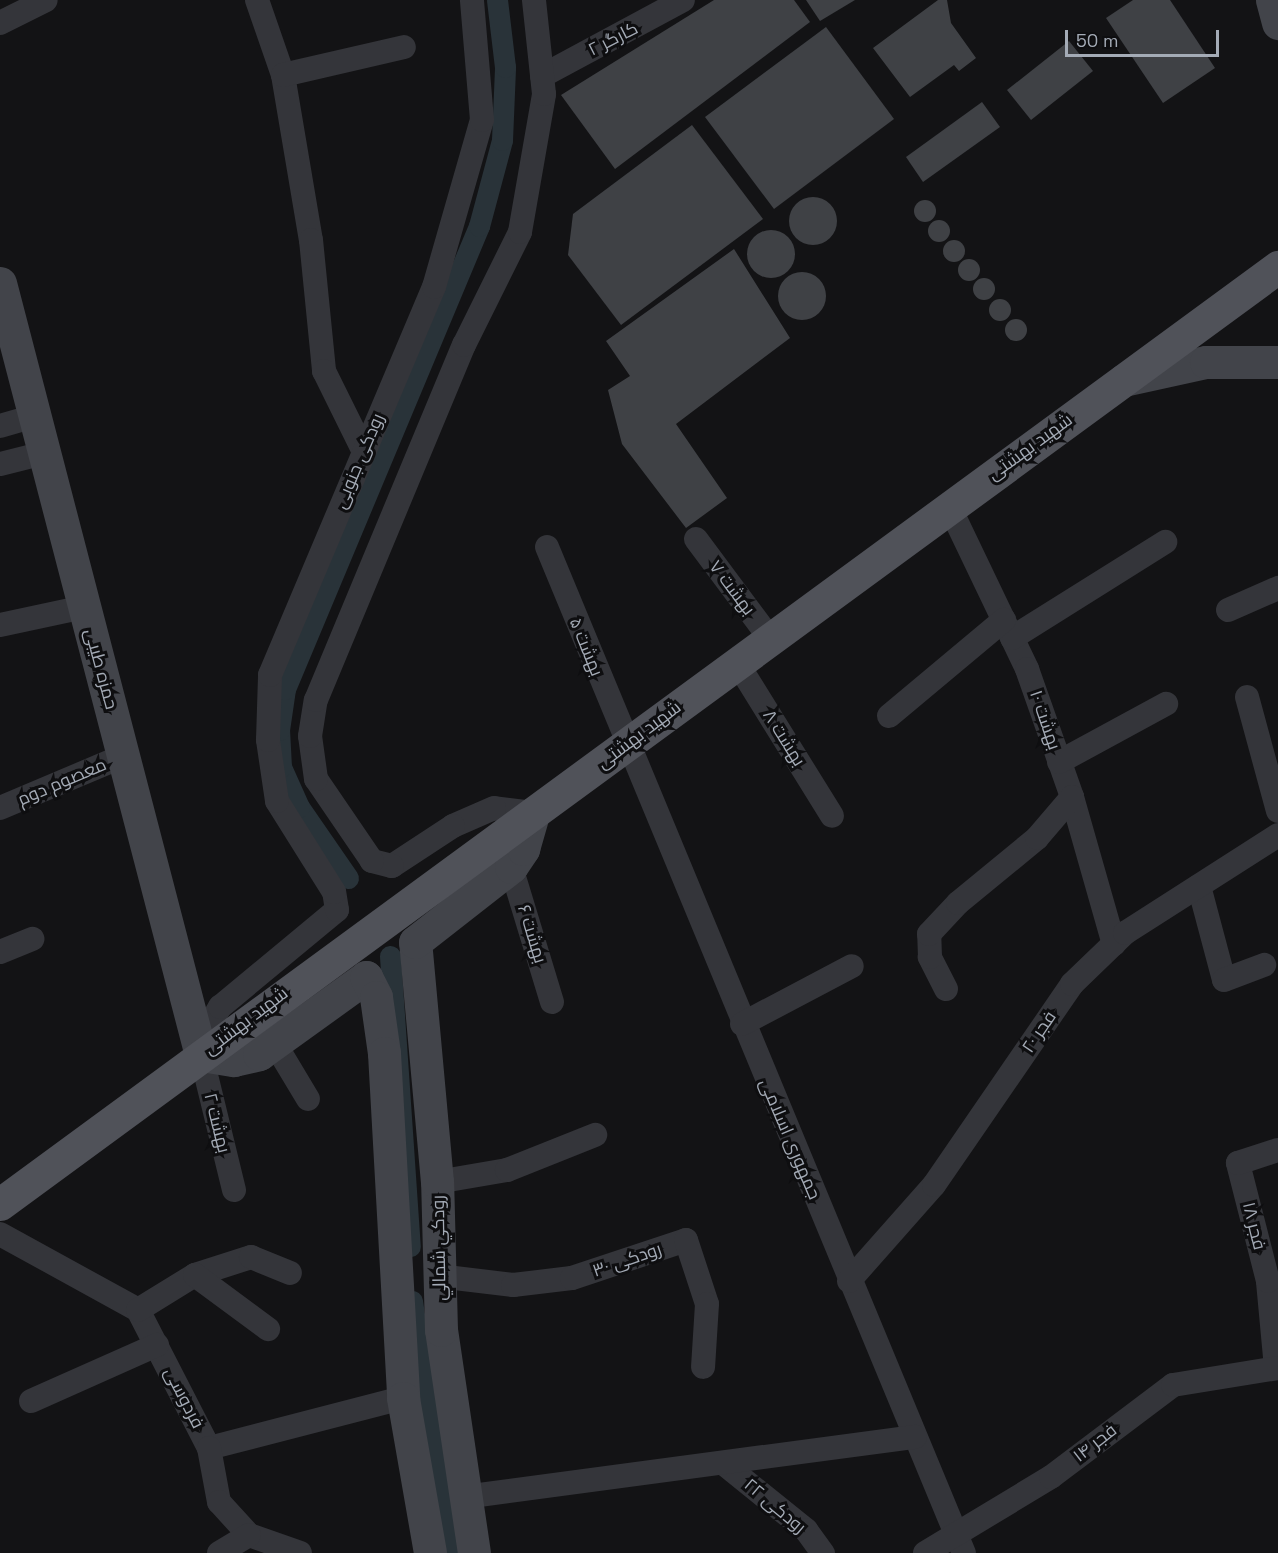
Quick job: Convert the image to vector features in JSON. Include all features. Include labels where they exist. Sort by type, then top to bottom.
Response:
[{"type":"main road","name":"شهید بهشتی","points":[[0,1204],[626,746],[736,661],[1278,267]]},
{"type":"street","points":[[0,23],[46,0]]},
{"type":"street","points":[[257,0],[283,75],[311,240],[324,371],[363,450]]},
{"type":"street","name":"رودکی جنوبی","points":[[212,1047],[220,1007],[337,910],[333,892],[277,801],[268,740],[270,675],[363,450],[434,287],[482,120],[472,0]]},
{"type":"street","points":[[512,867],[523,849],[533,813],[494,808],[453,826],[392,866],[372,861],[316,779],[310,736],[316,700],[464,345],[520,232],[544,94],[534,0]]},
{"type":"street","name":"کارگر ۲","points":[[542,76],[683,0]]},
{"type":"street","points":[[1272,0],[1278,23]]},
{"type":"street","points":[[283,75],[404,47]]},
{"type":"street","name":"حمزه طیبی","points":[[0,283],[7,342],[35,416],[123,756],[212,1047]]},
{"type":"street","points":[[1124,380],[1206,362],[1278,362]]},
{"type":"street","points":[[0,426],[35,416]]},
{"type":"street","points":[[0,464],[44,453]]},
{"type":"street","name":"بهشت ۱۰","points":[[949,506],[1008,629],[1059,762],[1072,797],[1113,944]]},
{"type":"street","name":"بهشت ۷","points":[[696,539],[769,638]]},
{"type":"street","points":[[889,716],[1008,629],[1166,542]]},
{"type":"street","name":"بهشت ۵","points":[[547,547],[626,746]]},
{"type":"street","points":[[1228,610],[1278,588]]},
{"type":"street","points":[[0,625],[84,607]]},
{"type":"street","name":"بهشت ۸","points":[[736,661],[832,816]]},
{"type":"street","points":[[1246,696],[1278,811]]},
{"type":"street","points":[[1059,762],[1166,704]]},
{"type":"street","name":"جمهوری اسلامی","points":[[626,746],[959,1542]]},
{"type":"street","name":"معصوم دوم","points":[[0,808],[123,756]]},
{"type":"street","points":[[945,988],[930,957],[930,934],[958,903],[1037,838],[1072,797]]},
{"type":"street","name":"فجر ۲۰","points":[[849,1281],[934,1185],[1072,984],[1113,944],[1278,835]]},
{"type":"street","name":"رودکي شمالي","points":[[474,1553],[438,1276],[437,1182],[415,942],[512,867]]},
{"type":"street","name":"بهشت ۶","points":[[512,867],[552,1002]]},
{"type":"street","points":[[1199,886],[1224,980],[1264,964]]},
{"type":"street","points":[[0,952],[32,939]]},
{"type":"street","points":[[742,1024],[852,966]]},
{"type":"street","points":[[212,1047],[246,1059],[275,1044],[366,977],[376,997],[384,1053],[403,1398],[430,1553]]},
{"type":"street","points":[[275,1044],[308,1099]]},
{"type":"street","name":"بهشت ۲","points":[[212,1047],[234,1190]]},
{"type":"street","points":[[437,1182],[507,1170],[595,1135]]},
{"type":"street","name":"فجر ۱۸","points":[[1277,1368],[1268,1281],[1238,1163],[1278,1150]]},
{"type":"street","points":[[0,1234],[138,1310],[195,1275],[251,1257],[290,1273]]},
{"type":"street","name":"رودکی ۳۰","points":[[438,1276],[513,1285],[572,1278],[686,1240],[707,1304],[704,1367]]},
{"type":"street","points":[[195,1275],[268,1329]]},
{"type":"street","name":"فردوسی","points":[[138,1310],[209,1448],[403,1398]]},
{"type":"street","points":[[31,1401],[156,1345]]},
{"type":"street","name":"فجر ۱۴","points":[[925,1553],[959,1542],[1051,1477],[1173,1385],[1277,1368]]},
{"type":"street","points":[[465,1497],[915,1437]]},
{"type":"street","points":[[209,1448],[219,1502],[249,1535],[300,1553]]},
{"type":"street","name":"رودکی ۲۲","points":[[723,1463],[806,1530],[824,1553]]},
{"type":"street","points":[[219,1553],[249,1535]]},
{"type":"building","points":[[714,0],[794,0],[810,22],[615,169],[561,95]]},
{"type":"building","points":[[806,0],[855,0],[820,21]]},
{"type":"building","points":[[938,0],[947,0],[951,23],[976,58],[959,71],[954,65],[910,97],[873,48]]},
{"type":"building","points":[[1133,0],[1170,0],[1215,68],[1163,103],[1106,18]]},
{"type":"building","points":[[826,27],[894,119],[774,209],[705,117]]},
{"type":"building","points":[[1069,41],[1093,71],[1031,120],[1007,90]]},
{"type":"building","points":[[982,102],[1000,127],[923,182],[906,157]]},
{"type":"building","points":[[692,125],[763,219],[621,325],[568,255],[573,214]]},
{"type":"building","points":[[813,197],[830,204],[837,221],[830,238],[813,245],[796,238],[789,221],[796,204]]},
{"type":"building","points":[[921,200],[929,200],[936,207],[936,215],[929,222],[921,222],[914,215],[914,207]]},
{"type":"building","points":[[935,220],[943,220],[950,227],[950,235],[943,242],[935,242],[928,235],[928,227]]},
{"type":"building","points":[[771,230],[788,237],[795,254],[788,271],[771,278],[754,271],[747,254],[754,237]]},
{"type":"building","points":[[950,240],[958,240],[965,247],[965,255],[958,262],[950,262],[943,255],[943,247]]},
{"type":"building","points":[[734,249],[790,338],[676,424],[727,498],[686,528],[622,444],[608,390],[630,376],[606,341]]},
{"type":"building","points":[[965,259],[973,259],[980,266],[980,274],[973,281],[965,281],[958,274],[958,266]]},
{"type":"building","points":[[802,272],[819,279],[826,296],[819,313],[802,320],[785,313],[778,296],[785,279]]},
{"type":"building","points":[[980,278],[988,278],[995,285],[995,293],[988,300],[980,300],[973,293],[973,285]]},
{"type":"building","points":[[996,299],[1004,299],[1011,306],[1011,314],[1004,321],[996,321],[989,314],[989,306]]},
{"type":"building","points":[[1012,319],[1020,319],[1027,326],[1027,334],[1020,341],[1012,341],[1005,334],[1005,326]]},
{"type":"waterway","points":[[348,878],[299,807],[281,767],[279,730],[285,689],[479,226],[502,140],[505,67],[497,0]]},
{"type":"waterway","points":[[390,956],[410,1246]]},
{"type":"waterway","points":[[412,1301],[449,1553]]}]
